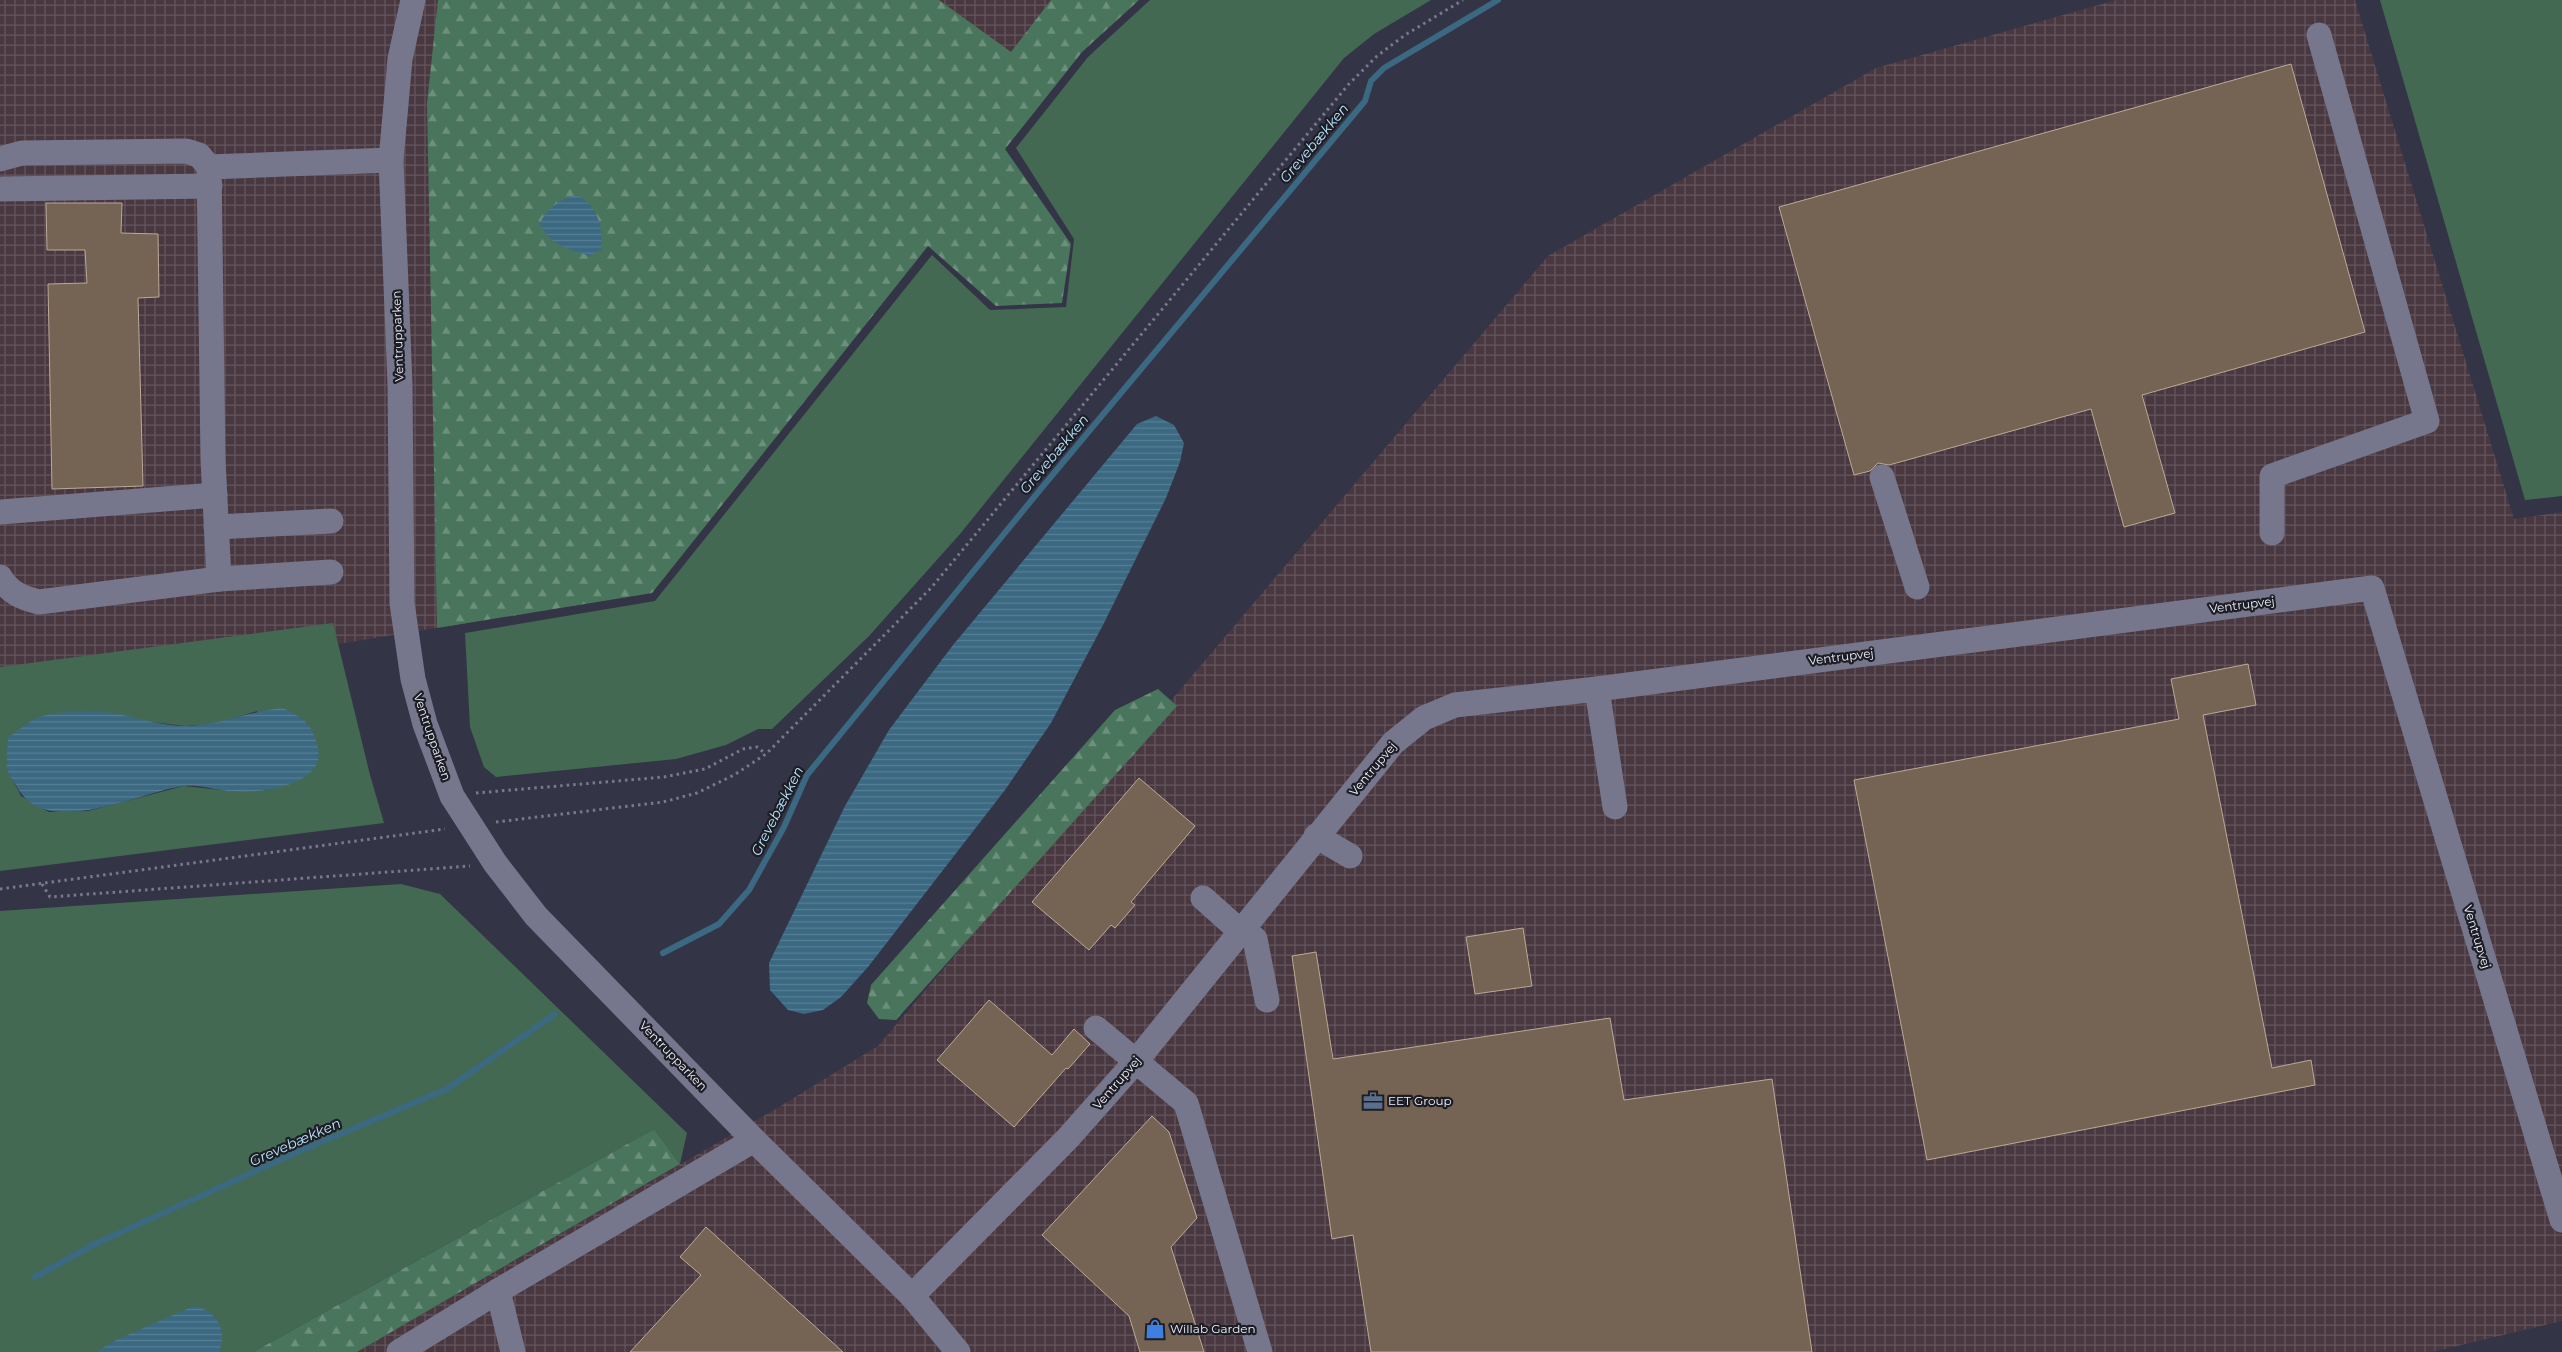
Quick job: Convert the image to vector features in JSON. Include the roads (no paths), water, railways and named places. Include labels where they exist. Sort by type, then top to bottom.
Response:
[{"type":"street","name":"Ventrupparken","points":[[413,0],[400,59],[391,160],[400,385],[402,603],[413,679],[425,724],[452,796],[495,863],[536,916],[754,1140],[912,1296],[958,1352]]},
{"type":"street","points":[[2272,533],[2272,476],[2426,420],[2319,35]]},
{"type":"street","points":[[0,159],[22,153],[186,151],[199,155],[210,176],[213,460],[218,579]]},
{"type":"street","points":[[0,189],[210,176],[391,160]]},
{"type":"street","points":[[1882,477],[1917,587]]},
{"type":"street","points":[[0,512],[215,495]]},
{"type":"street","points":[[216,527],[331,521]]},
{"type":"street","points":[[0,577],[13,592],[24,599],[40,602],[218,579],[331,572]]},
{"type":"street","name":"Ventrupvej","points":[[912,1296],[1068,1138],[1137,1060],[1393,743],[1424,718],[1455,705],[1596,689],[2372,588],[2562,1220]]},
{"type":"street","points":[[1596,689],[1615,807]]},
{"type":"street","points":[[1316,836],[1350,856]]},
{"type":"street","points":[[1203,898],[1255,939],[1267,1000]]},
{"type":"street","points":[[1096,1028],[1137,1060],[1186,1103],[1260,1352]]},
{"type":"street","points":[[400,1352],[498,1291],[754,1140]]},
{"type":"street","points":[[498,1291],[513,1352]]},
{"type":"water","points":[[578,195],[595,212],[600,226],[601,250],[589,256],[554,242],[540,224],[546,213],[555,205],[566,198]]},
{"type":"water","points":[[1156,416],[1174,425],[1184,443],[1180,462],[1166,498],[1104,623],[1051,723],[1005,790],[868,967],[841,997],[823,1010],[804,1014],[788,1010],[770,990],[769,963],[845,806],[889,730],[953,645],[1137,424]]},
{"type":"water","points":[[283,708],[297,715],[310,727],[318,748],[318,760],[313,770],[303,778],[278,788],[240,792],[184,786],[93,809],[69,812],[48,810],[29,802],[9,775],[7,768],[8,738],[33,720],[51,714],[75,712],[111,713],[160,724],[186,726],[211,723]]},
{"type":"water","points":[[194,1306],[209,1312],[218,1323],[222,1337],[219,1352],[96,1352],[116,1340]]},
{"type":"waterway","name":"Grevebækken","points":[[663,953],[719,924],[749,890],[784,827],[807,775],[1044,485],[1365,101],[1371,81],[1384,68],[1498,0]]},
{"type":"waterway","name":"Grevebækken","points":[[35,1277],[95,1244],[291,1155],[447,1089],[555,1014]]},
{"type":"place","name":"EET Group","points":[[1373,1101]]},
{"type":"place","name":"Willab Garden","points":[[1155,1329]]}]
